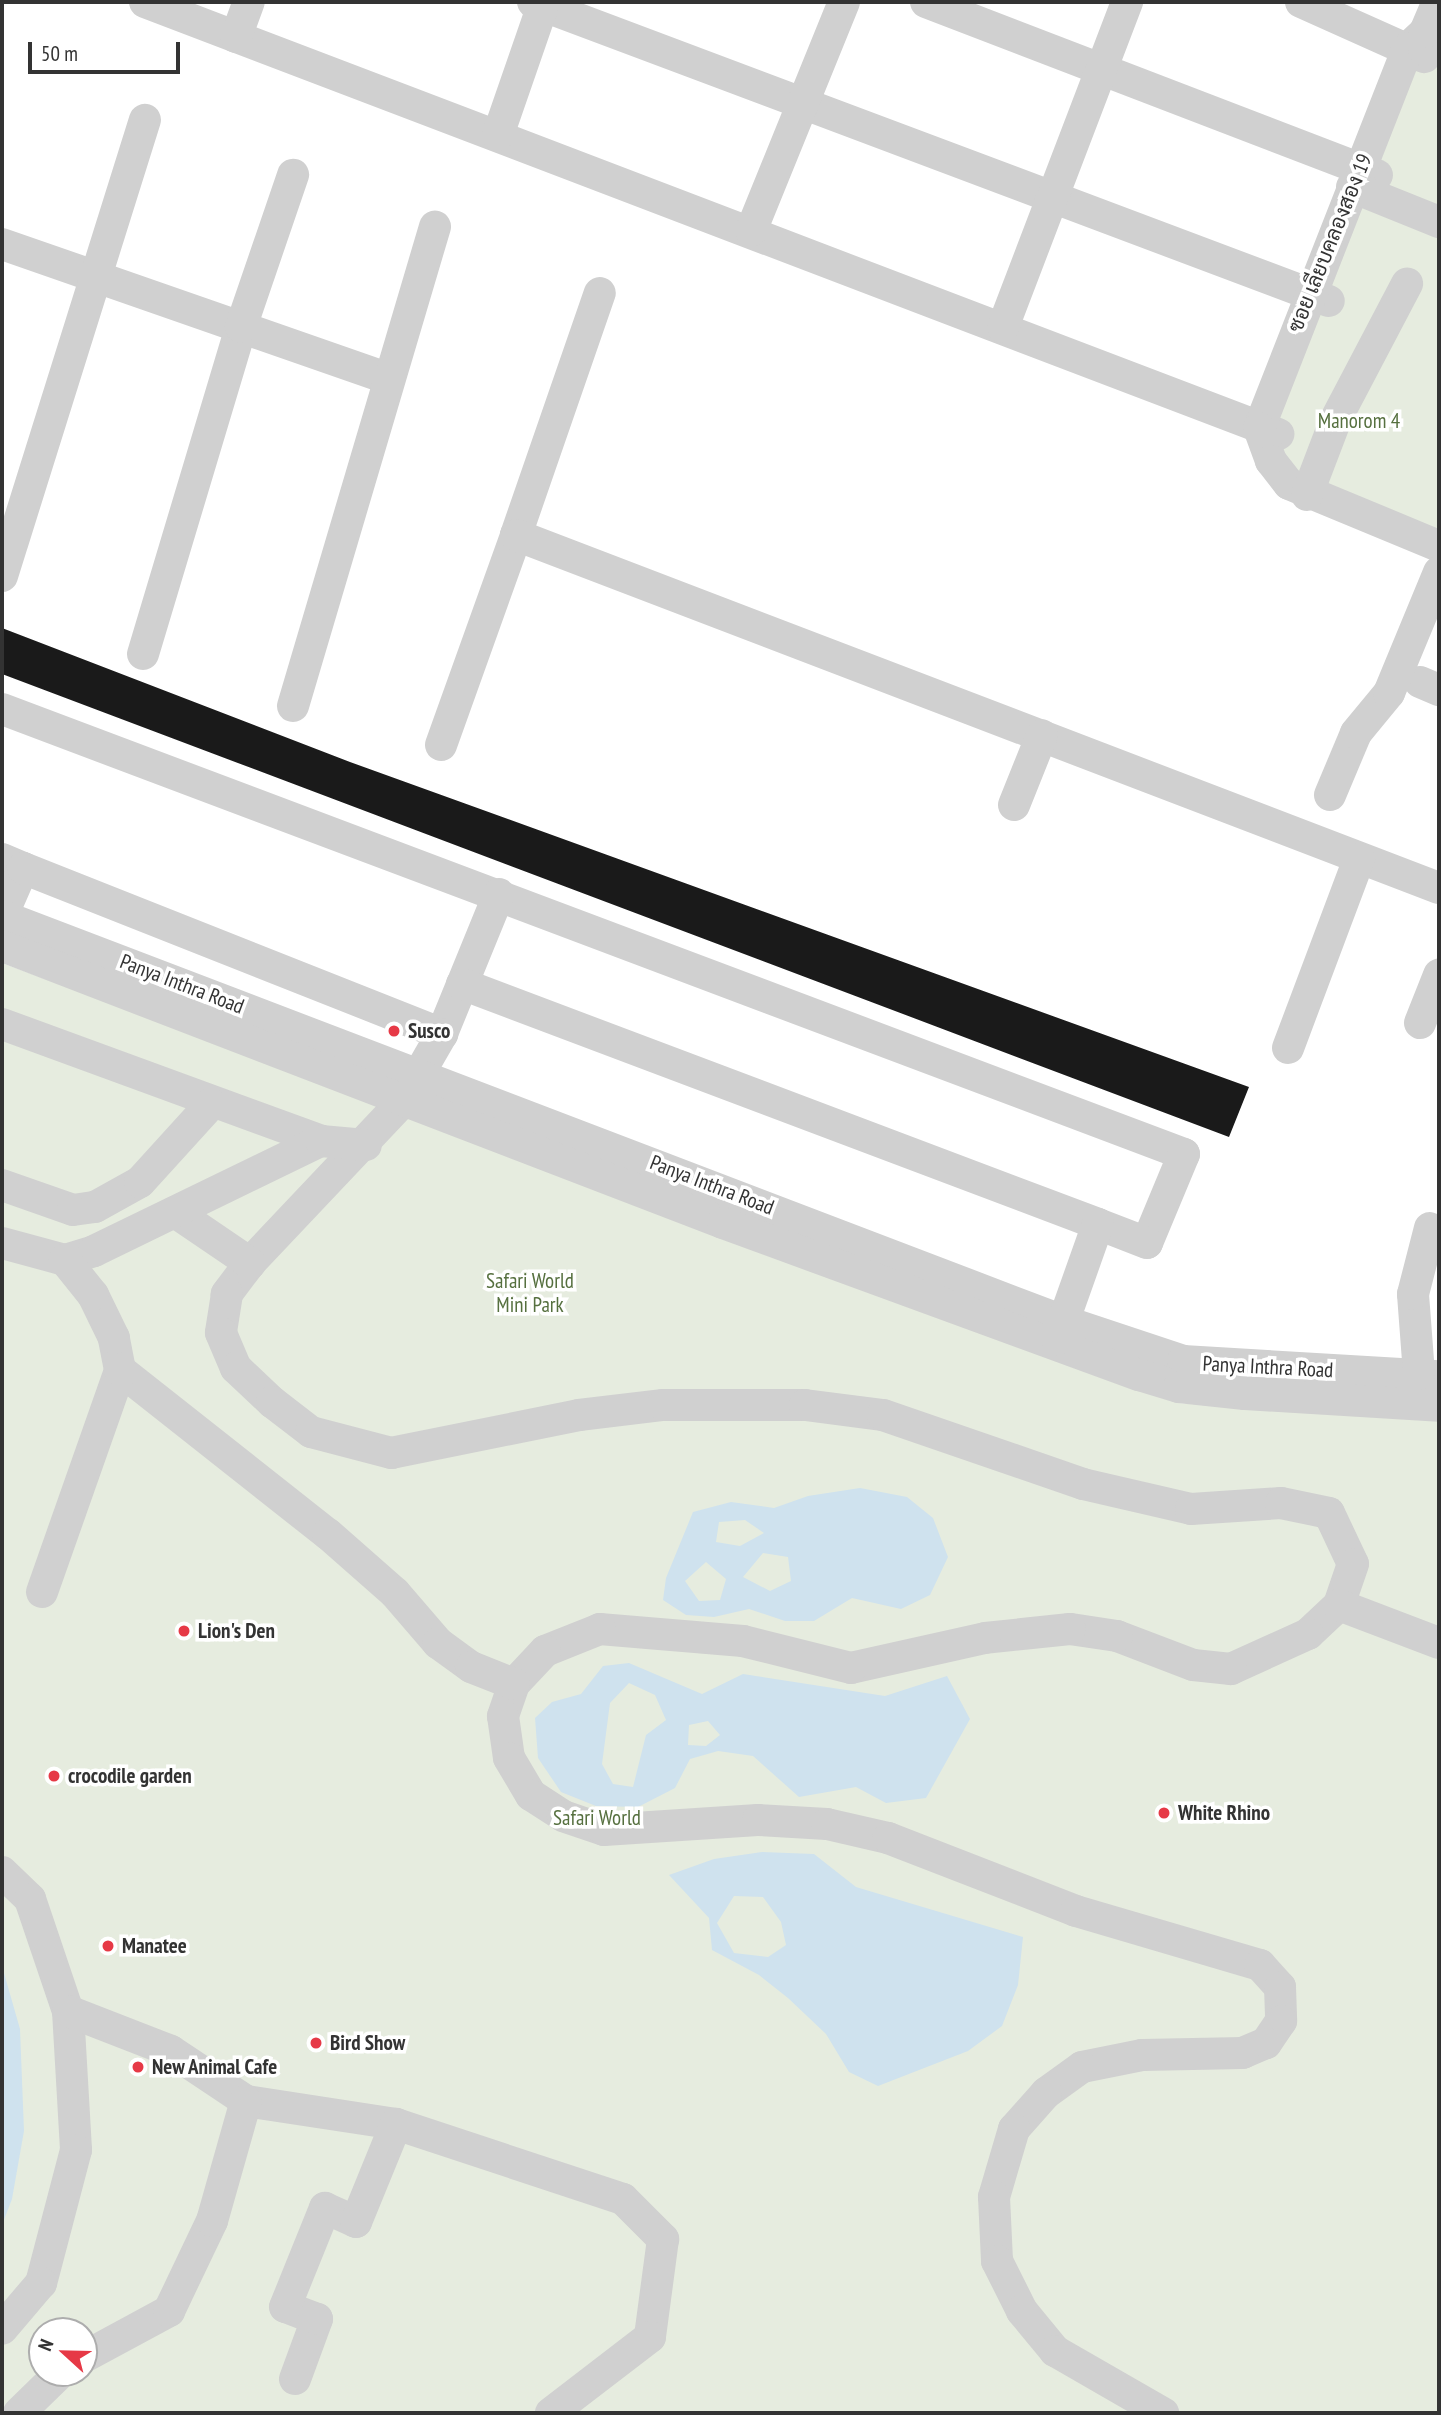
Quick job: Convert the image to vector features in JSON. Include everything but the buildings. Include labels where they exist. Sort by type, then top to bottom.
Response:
[{"type":"street","points":[[145,2],[1003,327],[1269,441],[1289,484],[1307,495],[1439,546]]},
{"type":"street","points":[[236,37],[249,2]]},
{"type":"street","points":[[751,231],[844,2]]},
{"type":"street","points":[[926,2],[1099,67],[1364,181],[1439,222]]},
{"type":"street","points":[[1003,327],[1053,199],[1099,67],[1127,2]]},
{"type":"street","points":[[1301,2],[1424,50]]},
{"type":"street","name":"ซอย เลียบคลองสอง 19","points":[[1269,441],[1319,298],[1364,181],[1424,50],[1438,2]]},
{"type":"street","points":[[498,135],[540,3],[1319,298]]},
{"type":"street","points":[[2,576],[145,120]]},
{"type":"street","points":[[143,654],[241,327],[293,175]]},
{"type":"street","points":[[293,706],[436,227]]},
{"type":"street","points":[[2,244],[389,379]]},
{"type":"street","points":[[1307,495],[1336,419],[1407,284]]},
{"type":"street","points":[[441,745],[600,293]]},
{"type":"street","points":[[516,535],[1439,888]]},
{"type":"street","points":[[1330,795],[1356,733],[1389,693],[1439,572]]},
{"type":"street","points":[[2,709],[1184,1154],[1147,1243],[461,984]]},
{"type":"street","points":[[1014,805],[1042,735]]},
{"type":"street","points":[[1288,1048],[1359,859]]},
{"type":"street","points":[[2,916],[12,864],[442,1034]]},
{"type":"street","points":[[499,894],[442,1034],[417,1072],[404,1100],[366,1145],[250,1263],[227,1294],[221,1333],[236,1368],[311,1432],[355,1447],[391,1453],[579,1415],[663,1405],[805,1405],[883,1415],[1083,1484],[1191,1509],[1281,1503],[1329,1513],[1353,1564],[1339,1605],[1308,1634],[1231,1669],[1193,1665],[1117,1636],[1070,1629],[985,1638],[851,1668],[743,1641],[600,1629],[545,1651],[514,1684],[503,1716],[509,1758],[531,1795],[563,1816],[604,1830],[758,1820],[827,1824],[888,1838],[1076,1911],[1259,1965],[1280,1987],[1282,2021],[1266,2043],[1243,2053],[1142,2055],[1082,2067],[1046,2093],[1014,2129],[994,2197],[996,2261],[1022,2311],[1055,2351],[1163,2413]]},
{"type":"street","name":"Panya Inthra Road","points":[[2,916],[417,1072],[1059,1333],[1180,1387],[1439,1406]]},
{"type":"street","name":"Panya Inthra Road","points":[[2,946],[404,1100],[1059,1333],[1206,1366],[1429,1375]]},
{"type":"street","points":[[1420,1023],[1439,975]]},
{"type":"street","points":[[2,1024],[212,1104],[321,1141],[366,1145]]},
{"type":"street","points":[[2,1185],[73,1210],[95,1207],[140,1182],[212,1104]]},
{"type":"street","points":[[2,1243],[65,1260],[94,1251],[321,1141]]},
{"type":"street","points":[[175,1212],[250,1263]]},
{"type":"street","points":[[1059,1333],[1098,1224]]},
{"type":"street","points":[[1429,1375],[1429,1334],[1413,1294],[1430,1228]]},
{"type":"street","points":[[43,1592],[120,1370],[114,1338],[93,1295],[65,1260]]},
{"type":"street","points":[[120,1370],[328,1534],[395,1593],[438,1643],[471,1667],[514,1684]]},
{"type":"street","points":[[1339,1605],[1439,1643]]},
{"type":"street","points":[[2,1872],[30,1899],[68,2011],[76,2150],[41,2283],[2,2329]]},
{"type":"street","points":[[68,2011],[171,2051],[246,2101],[396,2124],[622,2199],[663,2239],[650,2337],[551,2413]]},
{"type":"street","points":[[98,2349],[169,2311],[212,2221],[246,2101]]},
{"type":"street","points":[[295,2379],[317,2319],[285,2306],[325,2208],[356,2222],[396,2124]]},
{"type":"street","points":[[19,2413],[46,2387]]},
{"type":"green space","name":"Manorom 4","points":[[1414,54],[1439,65],[1439,538],[1304,487],[1271,429]]},
{"type":"green space","name":"Safari World","points":[[2,963],[1061,1356],[1178,1403],[1439,1419],[1439,2413],[2,2413]]},
{"type":"water","points":[[860,1488],[907,1497],[933,1518],[948,1557],[930,1595],[901,1609],[852,1598],[814,1621],[785,1621],[749,1609],[714,1617],[686,1615],[663,1600],[666,1578],[693,1512],[731,1502],[774,1508],[808,1496]],"holes":[[[745,1520],[764,1533],[740,1546],[716,1542],[719,1522]],[[763,1553],[788,1557],[791,1581],[770,1591],[743,1577]],[[706,1562],[726,1579],[720,1600],[699,1601],[685,1581]]]},
{"type":"water","points":[[629,1663],[702,1694],[743,1674],[885,1696],[947,1676],[970,1719],[926,1798],[886,1803],[856,1787],[799,1797],[753,1756],[718,1751],[690,1759],[675,1788],[638,1807],[596,1806],[561,1792],[538,1758],[535,1718],[552,1702],[581,1694],[603,1666]],"holes":[[[629,1683],[655,1695],[666,1720],[646,1735],[633,1787],[613,1784],[602,1764],[610,1703]],[[708,1721],[720,1735],[706,1746],[688,1745],[689,1725]]]},
{"type":"water","points":[[762,1852],[814,1854],[856,1887],[1023,1937],[1018,1985],[1002,2026],[968,2051],[878,2086],[849,2072],[826,2034],[788,1998],[759,1975],[712,1950],[709,1918],[669,1875],[714,1859]],"holes":[[[734,1896],[763,1897],[781,1922],[786,1945],[768,1957],[734,1953],[717,1923]]]},
{"type":"water","points":[[2,1966],[20,2029],[24,2131],[12,2199],[2,2225]]},
{"type":"place","name":"Susco","points":[[394,1031]]},
{"type":"place","name":"Lion's Den","points":[[184,1631]]},
{"type":"place","name":"crocodile garden","points":[[54,1776]]},
{"type":"place","name":"White Rhino","points":[[1164,1813]]},
{"type":"place","name":"Manatee","points":[[108,1946]]},
{"type":"place","name":"Bird Show","points":[[316,2043]]},
{"type":"place","name":"New Animal Cafe","points":[[138,2067]]},
{"type":"park label","name":"Safari World Mini Park","points":[[530,1293]]}]
